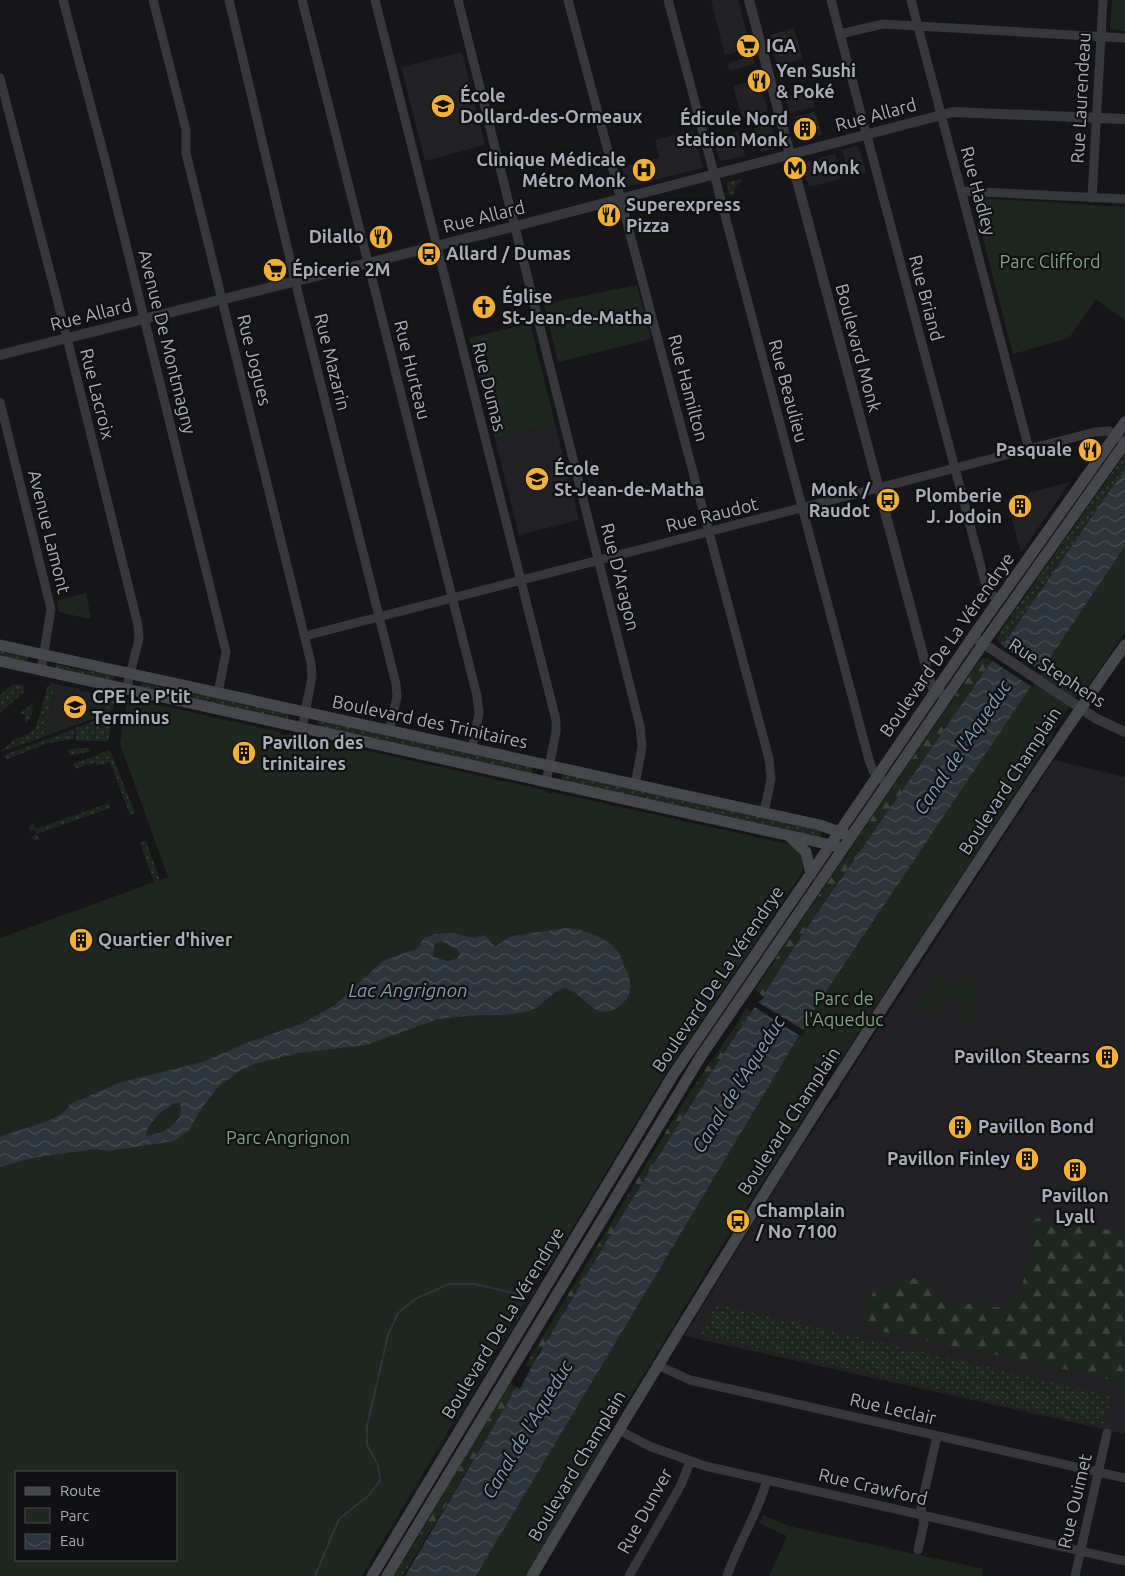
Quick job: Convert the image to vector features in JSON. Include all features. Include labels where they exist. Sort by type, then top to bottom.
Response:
[{"type":"main road","name":"Boulevard De La Vérendrye","points":[[387,1576],[679,1091],[1122,440],[1125,422]]},
{"type":"main road","name":"Boulevard De La Vérendrye","points":[[372,1576],[664,1090],[998,601],[1122,440]]},
{"type":"main road","name":"Boulevard des Trinitaires","points":[[0,645],[764,813],[840,832],[851,838]]},
{"type":"main road","name":"Boulevard Champlain","points":[[532,1576],[657,1365],[798,1137],[1080,708],[1124,646]]},
{"type":"main road","name":"Boulevard des Trinitaires","points":[[0,661],[844,848]]},
{"type":"main road","points":[[789,835],[806,852],[811,874]]},
{"type":"street","name":"Avenue De Montmagny","points":[[63,0],[145,319],[226,652],[218,693]]},
{"type":"street","name":"Rue Jogues","points":[[153,0],[186,130],[186,153],[312,670],[302,728]]},
{"type":"street","name":"Rue Mazarin","points":[[229,0],[295,281],[397,690],[389,731]]},
{"type":"street","name":"Rue Hurteau","points":[[302,0],[479,707],[472,749]]},
{"type":"street","name":"Rue Dumas","points":[[375,0],[556,720],[556,732],[546,782]]},
{"type":"street","name":"Rue D'Aragon","points":[[458,0],[642,734],[641,754],[634,785]]},
{"type":"street","name":"Rue Hamilton","points":[[568,0],[770,765],[771,779],[764,813]]},
{"type":"street","name":"Rue Beaulieu","points":[[668,0],[869,760],[878,776],[888,783]]},
{"type":"street","name":"Boulevard Monk","points":[[749,0],[930,681],[936,690]]},
{"type":"street","name":"Rue Briand","points":[[831,0],[985,582],[989,591],[998,601]]},
{"type":"street","name":"Rue Hadley","points":[[911,0],[1029,449]]},
{"type":"street","name":"Rue Laurendeau","points":[[1092,198],[1102,0]]},
{"type":"street","points":[[840,34],[878,25],[1125,38]]},
{"type":"street","name":"Rue Lacroix","points":[[0,78],[68,338],[138,625],[139,639],[126,690]]},
{"type":"street","name":"Rue Allard","points":[[0,355],[437,246],[941,115],[967,111],[1125,119]]},
{"type":"street","points":[[961,191],[1125,199]]},
{"type":"street","name":"Avenue Lamont","points":[[0,402],[51,609],[41,671]]},
{"type":"street","name":"Rue Raudot","points":[[304,636],[1099,431],[1109,431],[1122,440]]},
{"type":"street","name":"Rue Stephens","points":[[973,637],[1080,708],[1125,732]]},
{"type":"street","points":[[936,690],[947,697]]},
{"type":"street","name":"Rue Leclair","points":[[657,1365],[690,1380],[1125,1478]]},
{"type":"street","name":"Rue Crawford","points":[[619,1430],[649,1446],[690,1462],[1125,1561]]},
{"type":"street","name":"Rue Ouimet","points":[[1075,1576],[1108,1433]]},
{"type":"street","points":[[918,1550],[924,1523],[921,1507],[937,1436]]},
{"type":"street","name":"Rue Dunver","points":[[628,1576],[681,1485],[690,1462]]},
{"type":"street","points":[[727,1576],[738,1545],[760,1506],[767,1480]]},
{"type":"shaded area","points":[[711,0],[738,0],[751,48],[725,55]]},
{"type":"shaded area","points":[[794,28],[803,59],[777,66],[769,35]]},
{"type":"shaded area","name":"École Dollard-des-Ormeaux","points":[[462,52],[485,145],[425,161],[401,67]]},
{"type":"shaded area","points":[[753,56],[755,64],[729,71],[727,63]]},
{"type":"shaded area","points":[[759,79],[768,111],[742,118],[733,86]]},
{"type":"shaded area","points":[[811,90],[815,107],[790,113],[785,97]]},
{"type":"shaded area","points":[[771,124],[777,148],[761,152],[754,128]]},
{"type":"shaded area","points":[[693,130],[703,168],[627,187],[622,167],[659,158],[655,140]]},
{"type":"shaded area","points":[[738,132],[745,156],[720,161],[713,138]]},
{"type":"shaded area","points":[[856,146],[859,147],[866,172],[850,177],[842,150]]},
{"type":"shaded area","points":[[835,154],[841,179],[809,187],[802,163]]},
{"type":"shaded area","name":"École St-Jean-de-Matha","points":[[555,424],[579,520],[519,535],[495,439]]},
{"type":"shaded area","points":[[1070,482],[1021,553],[1009,508],[1017,496]]},
{"type":"shaded area","name":"CPE Le P'tit Terminus","points":[[55,684],[80,689],[80,691],[103,694],[98,717],[43,737]]},
{"type":"shaded area","points":[[1054,760],[1125,777],[1125,1434],[684,1336],[786,1171],[832,1101],[837,1099],[843,1083]]},
{"type":"green space","points":[[1112,0],[1125,0],[1125,31],[1110,29]]},
{"type":"green space","points":[[815,112],[822,136],[818,135],[815,123],[803,117],[791,118]]},
{"type":"green space","points":[[740,179],[742,181],[736,186],[733,195],[729,196],[727,183]]},
{"type":"green space","name":"Parc Clifford","points":[[978,198],[1125,207],[1125,320],[1096,299],[1069,338],[1013,354],[974,204],[974,201]]},
{"type":"green space","points":[[637,285],[651,339],[558,362],[544,304]]},
{"type":"green space","points":[[530,323],[555,424],[495,439],[469,338]]},
{"type":"green space","points":[[1125,454],[1125,469],[1002,646],[997,641],[1001,630]]},
{"type":"green space","name":"Parc de l'Aqueduc","points":[[1125,546],[1125,633],[1082,694],[1077,695],[1055,729],[1053,728],[1050,731],[1053,733],[1052,737],[838,1064],[832,1066],[813,1098],[815,1100],[711,1264],[628,1401],[607,1428],[609,1432],[605,1441],[526,1576],[476,1576],[821,999]]},
{"type":"green space","points":[[86,593],[91,617],[89,619],[59,612],[57,600]]},
{"type":"green space","points":[[0,649],[28,655],[26,664],[0,658]]},
{"type":"green space","points":[[981,658],[987,658],[992,661],[802,935],[763,996],[755,990]]},
{"type":"green space","points":[[56,664],[84,671],[115,674],[113,683],[55,670]]},
{"type":"green space","points":[[51,683],[55,684],[43,737],[0,752],[14,740],[30,733],[36,728],[47,688]]},
{"type":"green space","points":[[141,683],[289,713],[287,721],[139,689]]},
{"type":"green space","points":[[13,684],[23,685],[24,692],[0,713],[0,695]]},
{"type":"green space","points":[[103,694],[116,697],[113,710],[98,717]]},
{"type":"green space","points":[[97,698],[102,699],[98,715],[84,720],[73,718],[78,706],[89,709],[91,701],[96,702]]},
{"type":"green space","name":"Parc Angrignon","points":[[132,699],[281,732],[281,735],[292,734],[548,791],[551,794],[552,792],[788,844],[796,849],[803,861],[801,875],[664,1076],[546,1272],[543,1272],[362,1576],[0,1576],[0,938],[168,877],[120,744],[127,700]]},
{"type":"green space","points":[[33,703],[31,718],[25,724],[25,715],[19,714]]},
{"type":"green space","points":[[114,714],[108,741],[76,741],[75,728]]},
{"type":"green space","points":[[48,719],[56,721],[54,732],[45,734]]},
{"type":"green space","points":[[319,719],[533,766],[531,775],[317,728]]},
{"type":"green space","points":[[74,729],[74,739],[48,743],[8,759],[2,756]]},
{"type":"green space","points":[[89,748],[90,751],[70,756],[68,749]]},
{"type":"green space","points":[[110,750],[135,813],[130,815],[110,762],[97,766],[95,762],[89,766],[88,764],[75,769],[73,764]]},
{"type":"green space","points":[[563,773],[822,830],[820,839],[561,782]]},
{"type":"green space","points":[[109,803],[110,808],[37,834],[35,829],[29,832],[29,827],[33,823],[36,829]]},
{"type":"green space","points":[[37,834],[39,840],[34,840],[31,837]]},
{"type":"green space","points":[[146,841],[160,880],[154,882],[140,843]]},
{"type":"green space","points":[[933,976],[979,985],[972,1020],[961,1018],[965,1001],[941,996],[936,1014],[915,1011],[918,994],[929,995]]},
{"type":"green space","points":[[746,1008],[752,1012],[741,1028],[736,1025]]},
{"type":"green space","points":[[736,1025],[741,1028],[687,1110],[543,1349],[541,1348],[537,1353],[537,1358],[532,1366],[525,1366],[688,1095]]},
{"type":"green space","points":[[1037,1218],[1125,1233],[1125,1389],[1121,1384],[1102,1377],[881,1331],[867,1322],[864,1307],[873,1293],[904,1278],[920,1278],[950,1302],[1004,1308],[1021,1292],[1027,1265],[1030,1225]]},
{"type":"green space","points":[[536,1287],[536,1289],[362,1576]]},
{"type":"green space","points":[[716,1304],[1112,1396],[1104,1427],[700,1335]]},
{"type":"green space","points":[[510,1383],[517,1387],[516,1390],[409,1566],[403,1562]]},
{"type":"green space","points":[[763,1515],[789,1526],[983,1569],[982,1576],[769,1576],[787,1536],[759,1523]]},
{"type":"green space","points":[[403,1562],[409,1566],[403,1576],[394,1576]]},
{"type":"water","name":"Canal de l'Aqueduc","points":[[1125,469],[1125,546],[821,999],[476,1576],[405,1576],[517,1387],[520,1389],[643,1182],[728,1046],[758,1002],[764,998],[763,996],[802,935]]},
{"type":"water","name":"Lac Angrignon","points":[[566,928],[588,932],[602,939],[609,943],[621,956],[630,981],[628,997],[614,1010],[599,1011],[565,988],[557,991],[536,1008],[526,1012],[438,1019],[366,1045],[299,1053],[257,1063],[241,1070],[217,1088],[189,1130],[174,1141],[108,1151],[96,1149],[31,1158],[0,1167],[0,1137],[58,1116],[70,1104],[122,1082],[203,1062],[246,1043],[301,1024],[335,1005],[384,960],[419,948],[423,939],[434,934],[451,933],[475,938],[485,935],[495,947],[511,936]],"holes":[[[442,941],[458,950],[460,954],[457,959],[448,961],[433,957],[434,945]],[[176,1103],[180,1103],[181,1110],[176,1122],[159,1133],[146,1136],[149,1126],[156,1117]]]},
{"type":"pier","points":[[1001,645],[1042,672],[1032,687],[991,660]]},
{"type":"pier","points":[[756,1001],[805,1031],[802,1037],[753,1006]]},
{"type":"waterway","points":[[315,1576],[339,1519],[368,1496],[380,1481],[378,1465],[367,1445],[367,1426],[388,1335],[398,1313],[417,1298],[449,1284],[475,1284],[522,1295]]},
{"type":"place","name":"IGA","points":[[748,46]]},
{"type":"place","name":"Yen Sushi & Poké","points":[[759,81]]},
{"type":"place","name":"École Dollard-des-Ormeaux","points":[[443,106]]},
{"type":"place","name":"Édicule Nord station Monk","points":[[805,129]]},
{"type":"place","name":"Monk","points":[[795,168]]},
{"type":"place","name":"Clinique Médicale Métro Monk","points":[[644,170]]},
{"type":"place","name":"Superexpress Pizza","points":[[609,215]]},
{"type":"place","name":"Dilallo","points":[[381,237]]},
{"type":"place","name":"Allard / Dumas","points":[[429,254]]},
{"type":"place","name":"Épicerie 2M","points":[[275,270]]},
{"type":"place","name":"Église St-Jean-de-Matha","points":[[484,307]]},
{"type":"place","name":"Pasquale","points":[[1090,450]]},
{"type":"place","name":"École St-Jean-de-Matha","points":[[537,479]]},
{"type":"place","name":"Monk / Raudot","points":[[888,500]]},
{"type":"place","name":"Plomberie J. Jodoin","points":[[1020,506]]},
{"type":"place","name":"CPE Le P'tit Terminus","points":[[75,707]]},
{"type":"place","name":"Pavillon des trinitaires","points":[[244,753]]},
{"type":"place","name":"Quartier d'hiver","points":[[81,940]]},
{"type":"place","name":"Pavillon Stearns","points":[[1107,1057]]},
{"type":"place","name":"Pavillon Bond","points":[[960,1127]]},
{"type":"place","name":"Pavillon Finley","points":[[1027,1159]]},
{"type":"place","name":"Pavillon Lyall","points":[[1075,1170]]},
{"type":"place","name":"Champlain / No 7100","points":[[738,1221]]}]
